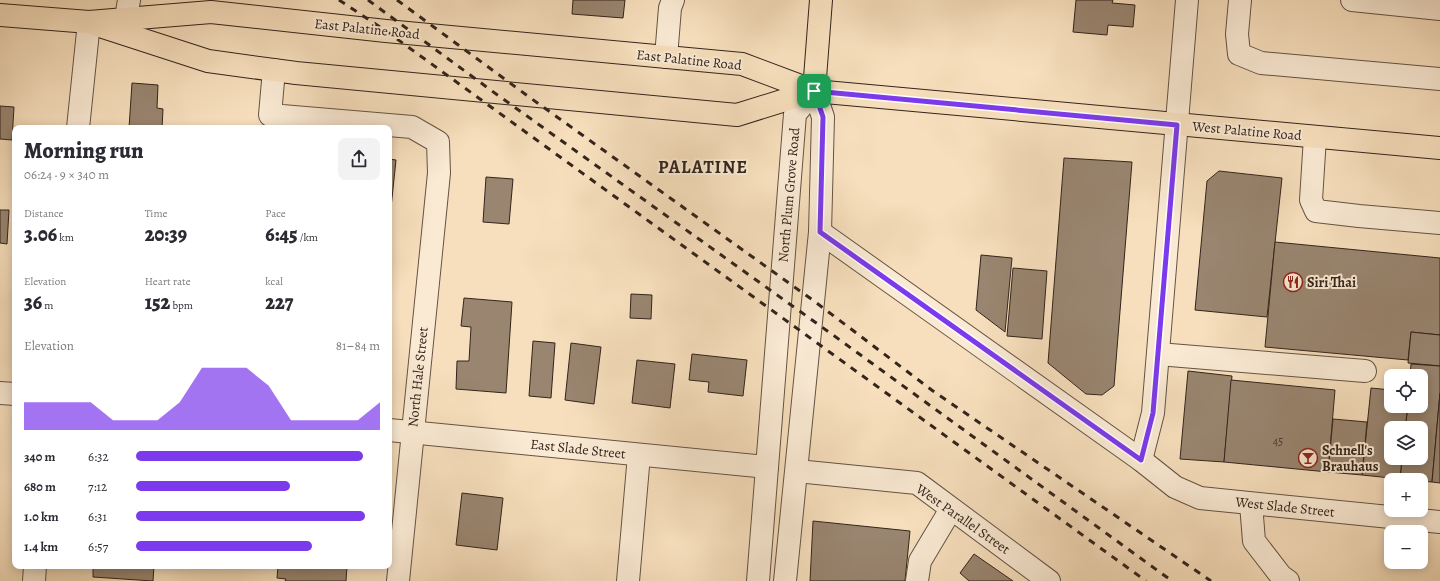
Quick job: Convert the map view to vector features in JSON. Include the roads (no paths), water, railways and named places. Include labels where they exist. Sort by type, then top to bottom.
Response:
[{"type":"main road","points":[[814,91],[821,0]]},
{"type":"main road","name":"East Palatine Road","points":[[89,22],[127,9],[211,12],[386,31],[742,64],[814,91]]},
{"type":"main road","name":"East Palatine Road","points":[[0,15],[89,22],[208,61],[274,70],[737,115],[814,91]]},
{"type":"main road","name":"West Palatine Road","points":[[814,91],[1440,148]]},
{"type":"street","points":[[666,57],[670,8],[673,0]]},
{"type":"street","points":[[1141,460],[1153,413],[1187,0]]},
{"type":"street","points":[[1240,0],[1237,34],[1239,54],[1261,63],[1440,79]]},
{"type":"street","points":[[1352,0],[1440,9]]},
{"type":"street","points":[[78,125],[89,22]]},
{"type":"street","name":"North Hale Street","points":[[274,70],[270,115],[388,125]]},
{"type":"street","name":"North Plum Grove Road","points":[[785,581],[820,232],[823,117],[814,91]]},
{"type":"street","name":"North Plum Grove Road","points":[[758,581],[795,114],[814,91]]},
{"type":"street","name":"North Hale Street","points":[[392,125],[412,127],[438,142],[439,173],[398,581]]},
{"type":"street","points":[[1315,137],[1311,200],[1316,211],[1344,215],[1440,223]]},
{"type":"street","name":"West Slade Street","points":[[820,232],[1141,460],[1175,487],[1200,498],[1440,522]]},
{"type":"street","points":[[1158,354],[1365,371]]},
{"type":"street","points":[[0,393],[12,394]]},
{"type":"street","name":"East Slade Street","points":[[392,430],[767,467]]},
{"type":"street","points":[[628,581],[639,454]]},
{"type":"street","name":"West Parallel Street","points":[[797,471],[917,483],[1049,581]]},
{"type":"street","points":[[1251,504],[1254,541],[1281,576],[1288,581]]},
{"type":"street","points":[[917,581],[920,560],[951,509]]},
{"type":"street","points":[[34,581],[35,569]]},
{"type":"railway","points":[[339,0],[386,31],[1146,581]]},
{"type":"railway","points":[[368,0],[1172,581]]},
{"type":"railway","points":[[397,0],[525,94],[814,301],[933,391],[1211,581]]},
{"type":"place","name":"Siri Thai","points":[[1293,282]]},
{"type":"place","name":"Schnell's Brauhaus","points":[[1308,458]]},
{"type":"district","name":"PALATINE","points":[[703,167]]}]
